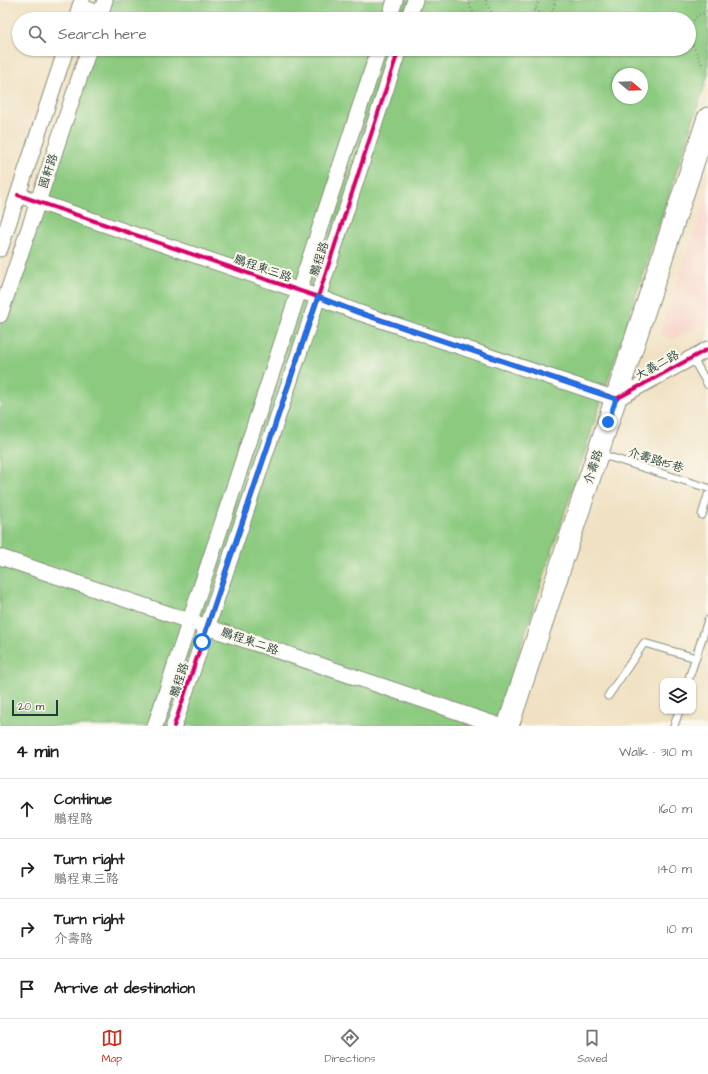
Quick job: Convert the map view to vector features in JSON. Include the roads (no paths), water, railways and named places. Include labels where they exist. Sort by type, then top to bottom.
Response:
[{"type":"main road","name":"介壽路","points":[[508,726],[708,118]]},
{"type":"street","points":[[391,12],[395,0]]},
{"type":"street","points":[[411,12],[415,0]]},
{"type":"street","points":[[80,8],[101,11]]},
{"type":"street","name":"國軒路","points":[[0,249],[64,56]]},
{"type":"street","name":"國軒路","points":[[0,315],[87,56]]},
{"type":"street","name":"鵬程路","points":[[155,726],[377,56]]},
{"type":"street","name":"鵬程路","points":[[174,726],[318,297],[397,56]]},
{"type":"street","name":"鵬程東三路","points":[[18,195],[318,297],[357,312],[616,399]]},
{"type":"street","name":"大義二路","points":[[616,399],[708,349]]},
{"type":"street","name":"鵬程東二路","points":[[0,557],[500,726]]},
{"type":"lane","points":[[692,357],[708,385]]},
{"type":"lane","name":"介壽路15巷","points":[[598,454],[708,488]]},
{"type":"lane","points":[[702,515],[708,495]]},
{"type":"lane","points":[[689,678],[708,620]]},
{"type":"lane","points":[[608,696],[644,643],[696,658]]},
{"type":"lane","points":[[674,726],[678,714]]}]
